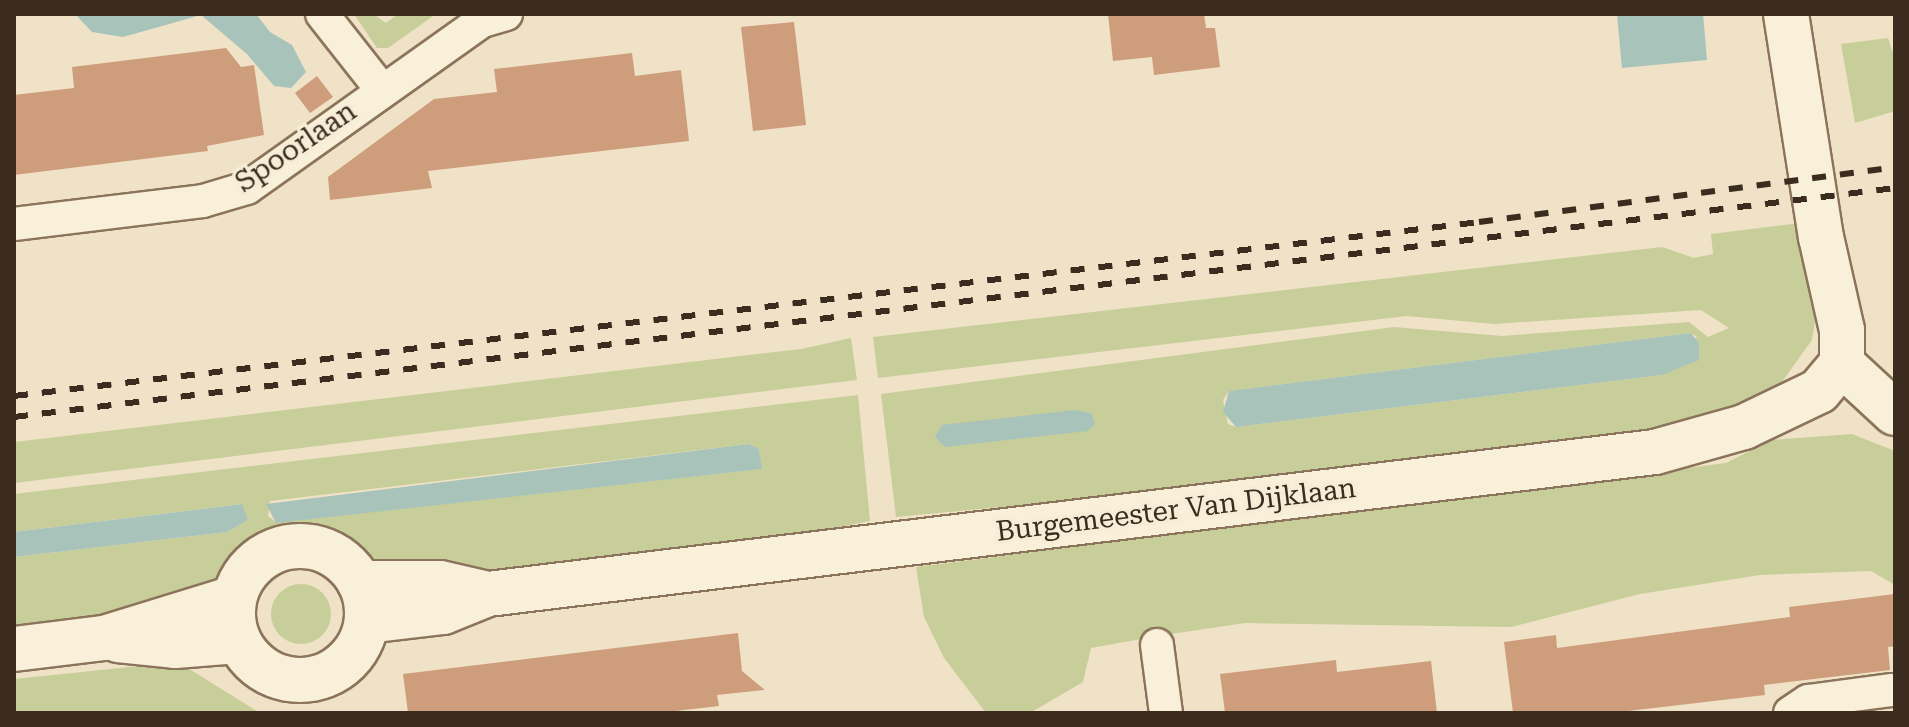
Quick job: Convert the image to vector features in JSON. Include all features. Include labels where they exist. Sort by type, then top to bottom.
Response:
[{"type":"street","points":[[322,14],[381,89]]},
{"type":"street","name":"Spoorlaan","points":[[14,224],[203,201],[247,188],[381,89],[482,21],[506,14]]},
{"type":"street","points":[[1786,14],[1821,237],[1842,330],[1842,364],[1895,413]]},
{"type":"street","name":"Burgemeester Van Dijklaan","points":[[363,602],[440,583],[488,594],[1655,452],[1744,427],[1819,391],[1842,364]]},
{"type":"street","points":[[299,546],[341,559],[363,602],[350,658],[329,694],[289,696],[252,661],[238,641],[234,598],[258,561],[299,546]]},
{"type":"street","points":[[14,649],[104,638],[234,598]]},
{"type":"street","points":[[104,638],[175,646],[238,641]]},
{"type":"street","points":[[1157,645],[1166,713]]},
{"type":"street","points":[[1790,713],[1808,701],[1892,690]]},
{"type":"green space","points":[[354,14],[373,14],[386,23],[398,14],[436,14],[388,48],[377,48]]},
{"type":"green space","points":[[1888,38],[1895,59],[1895,111],[1855,123],[1841,44]]},
{"type":"green space","points":[[1799,223],[1816,315],[1812,340],[1779,386],[1697,422],[1234,485],[896,517],[881,394],[1394,327],[1502,336],[1689,322],[1708,337],[1729,328],[1701,310],[1494,324],[1407,316],[878,378],[873,337],[1662,247],[1694,258],[1713,254],[1711,234]],"holes":[[[1691,333],[1697,337],[1662,375],[1236,427],[1228,424],[1223,400],[1229,391]]]},
{"type":"green space","points":[[851,338],[857,380],[14,483],[14,442],[801,349]]},
{"type":"green space","points":[[858,395],[870,521],[804,534],[515,569],[409,570],[380,566],[323,534],[286,533],[255,545],[204,591],[82,621],[14,630],[14,557],[227,532],[248,520],[241,504],[14,532],[14,494]],"holes":[[[749,444],[759,449],[761,469],[276,522],[268,516],[270,501]]]},
{"type":"green space","points":[[1852,434],[1895,451],[1895,585],[1871,571],[1760,575],[1640,594],[1511,627],[1245,623],[1091,648],[1083,682],[1030,713],[986,713],[944,658],[924,617],[916,567],[1726,463],[1771,440]]},
{"type":"green space","points":[[301,584],[313,586],[322,593],[329,602],[329,626],[322,635],[313,642],[301,644],[289,642],[280,635],[273,626],[271,614],[273,602],[280,593],[289,586]]},
{"type":"green space","points":[[178,662],[260,713],[14,713],[14,679]]},
{"type":"water","points":[[75,14],[256,14],[270,32],[292,45],[306,72],[291,88],[274,86],[247,54],[201,15],[123,37],[92,32]]},
{"type":"water","points":[[1703,14],[1707,60],[1622,68],[1617,15]]},
{"type":"water","points":[[1691,333],[1699,343],[1699,360],[1662,375],[1236,427],[1223,412],[1229,391]]},
{"type":"water","points":[[1075,410],[1091,413],[1095,424],[1088,431],[945,447],[935,437],[942,425]]},
{"type":"water","points":[[749,444],[759,449],[762,469],[276,523],[266,504]]},
{"type":"water","points":[[242,504],[248,520],[227,532],[14,557],[14,532]]},
{"type":"building","points":[[1108,14],[1204,14],[1206,28],[1215,28],[1220,67],[1154,75],[1152,57],[1113,61]]},
{"type":"building","points":[[794,22],[806,125],[753,131],[741,27]]},
{"type":"building","points":[[226,48],[241,67],[254,65],[264,135],[207,146],[208,151],[14,175],[14,95],[74,88],[72,67]]},
{"type":"building","points":[[632,53],[635,76],[681,70],[689,141],[428,171],[432,188],[330,200],[328,177],[434,99],[497,92],[494,69]]},
{"type":"building","points":[[317,76],[333,97],[310,113],[295,93]]},
{"type":"building","points":[[1895,594],[1895,646],[1888,647],[1890,670],[1764,685],[1765,695],[1611,713],[1513,713],[1504,642],[1556,635],[1557,648],[1790,617],[1789,607]]},
{"type":"building","points":[[738,633],[742,671],[765,690],[717,695],[719,706],[658,713],[408,713],[403,674]]},
{"type":"building","points":[[1336,660],[1337,672],[1431,661],[1437,713],[1225,713],[1220,674]]},
{"type":"railway","points":[[14,396],[1479,222],[1895,167]]},
{"type":"railway","points":[[14,417],[1895,188]]}]
